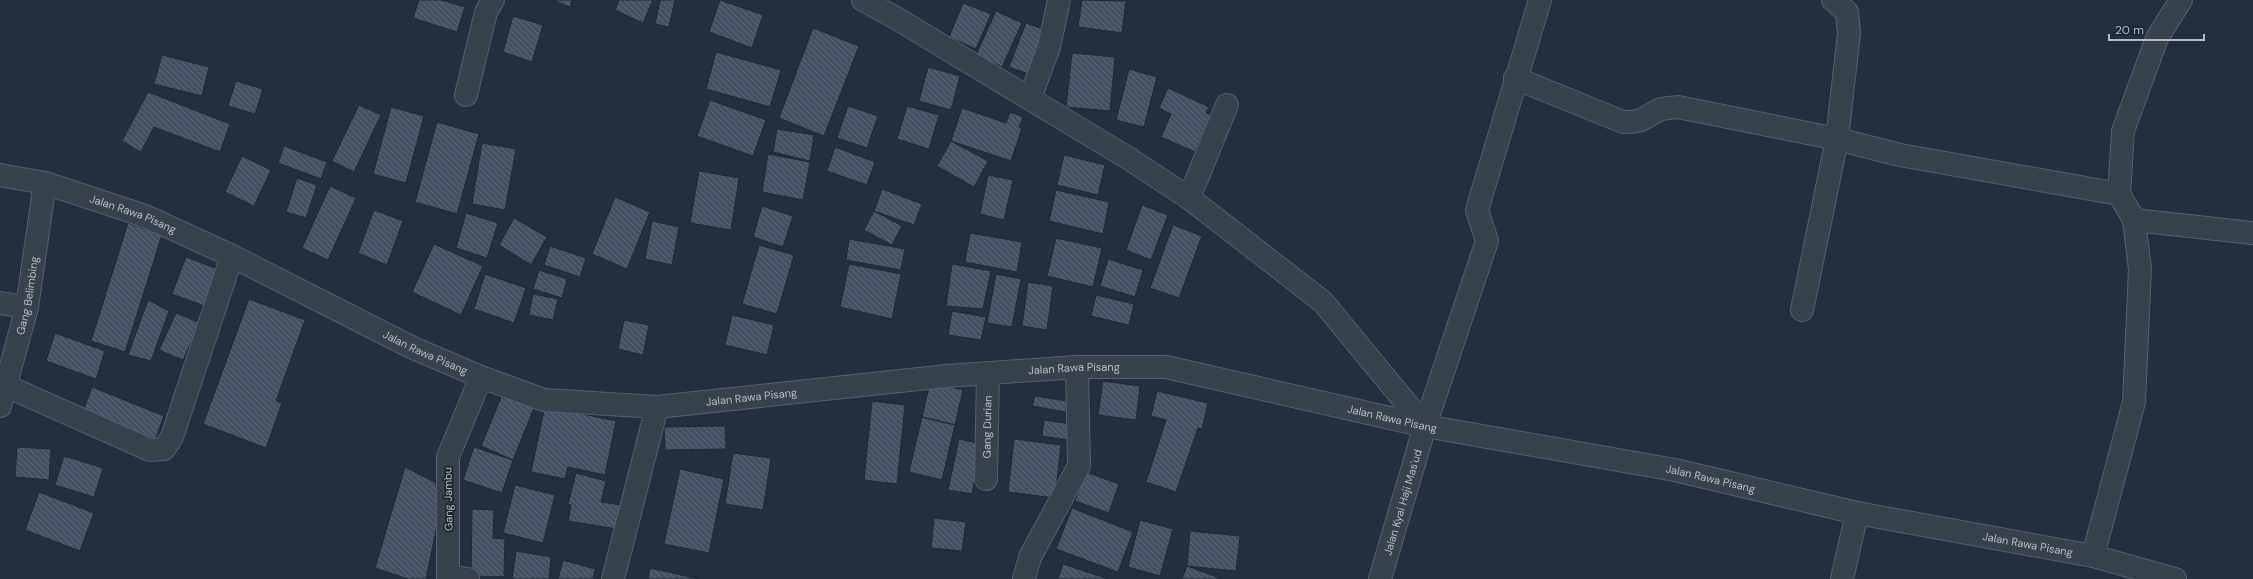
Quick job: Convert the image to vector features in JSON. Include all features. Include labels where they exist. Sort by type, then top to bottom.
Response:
[{"type":"street","points":[[466,95],[486,12],[493,0]]},
{"type":"street","points":[[863,0],[1030,98],[1128,158],[1189,198],[1323,302],[1425,426]]},
{"type":"street","points":[[1030,98],[1050,47],[1059,0]]},
{"type":"street","name":"Jalan Kyai Haji Mas'ud","points":[[1380,579],[1425,426],[1487,241],[1477,210],[1515,78],[1540,0]]},
{"type":"street","points":[[1802,310],[1838,139],[1849,33],[1847,12],[1833,0]]},
{"type":"street","points":[[2093,556],[2134,402],[2140,269],[2134,220],[2120,194],[2123,131],[2157,38],[2174,1]]},
{"type":"street","points":[[1515,78],[1623,122],[1636,123],[1650,117],[1659,110],[1678,107],[1838,139],[1900,155],[2120,194]]},
{"type":"street","points":[[1189,198],[1227,105]]},
{"type":"street","name":"Jalan Rawa Pisang","points":[[0,175],[45,183],[145,216],[232,256],[413,348],[481,377],[544,400],[657,407],[947,376],[1077,367],[1166,367],[1425,426],[1675,470],[1857,512],[2093,556],[2175,579]]},
{"type":"street","name":"Gang Belimbing","points":[[2,396],[27,307],[45,183]]},
{"type":"street","points":[[2134,220],[2253,233]]},
{"type":"street","points":[[2,396],[150,450],[164,449],[172,437],[232,256]]},
{"type":"street","points":[[0,303],[27,307]]},
{"type":"street","points":[[1024,579],[1030,557],[1079,466],[1077,367]]},
{"type":"street","name":"Gang Durian","points":[[986,479],[988,374]]},
{"type":"street","name":"Gang Jambu","points":[[455,578],[448,456],[481,377]]},
{"type":"street","points":[[613,579],[657,407]]},
{"type":"street","points":[[1842,579],[1857,512]]},
{"type":"building","points":[[419,0],[442,0],[465,7],[457,32],[413,18]]},
{"type":"building","points":[[553,0],[572,0],[570,7]]},
{"type":"building","points":[[619,0],[653,0],[643,23],[615,10]]},
{"type":"building","points":[[660,0],[675,0],[669,27],[655,24]]},
{"type":"building","points":[[720,0],[763,15],[752,48],[709,32]]},
{"type":"building","points":[[1082,0],[1126,1],[1122,33],[1078,27]]},
{"type":"building","points":[[963,3],[991,14],[976,49],[949,37]]},
{"type":"building","points":[[996,11],[1022,23],[1002,67],[976,55]]},
{"type":"building","points":[[513,16],[543,25],[532,62],[503,52]]},
{"type":"building","points":[[1026,23],[1048,31],[1031,75],[1009,67]]},
{"type":"building","points":[[813,28],[859,46],[824,136],[779,118]]},
{"type":"building","points":[[716,52],[781,70],[770,107],[706,89]]},
{"type":"building","points":[[1072,53],[1115,57],[1110,111],[1066,107]]},
{"type":"building","points":[[162,55],[209,67],[202,96],[154,84]]},
{"type":"building","points":[[928,67],[960,76],[951,110],[919,101]]},
{"type":"building","points":[[1129,69],[1157,77],[1144,127],[1116,120]]},
{"type":"building","points":[[236,81],[263,89],[255,114],[228,106]]},
{"type":"building","points":[[1168,88],[1209,107],[1206,113],[1211,115],[1195,152],[1161,137],[1171,114],[1159,108]]},
{"type":"building","points":[[148,92],[230,124],[220,152],[154,127],[141,152],[122,141]]},
{"type":"building","points":[[710,100],[766,120],[753,156],[697,136]]},
{"type":"building","points":[[359,105],[381,115],[354,172],[332,161]]},
{"type":"building","points":[[848,106],[878,116],[867,148],[837,138]]},
{"type":"building","points":[[907,106],[939,115],[929,149],[897,139]]},
{"type":"building","points":[[391,107],[424,116],[406,183],[373,174]]},
{"type":"building","points":[[962,108],[1006,123],[1010,112],[1023,117],[1019,127],[1022,128],[1011,161],[951,141]]},
{"type":"building","points":[[437,122],[479,134],[457,214],[415,202]]},
{"type":"building","points":[[777,129],[814,135],[810,161],[773,152]]},
{"type":"building","points":[[951,141],[988,161],[974,187],[937,166]]},
{"type":"building","points":[[482,143],[516,149],[505,210],[472,204]]},
{"type":"building","points":[[284,146],[327,162],[321,179],[278,163]]},
{"type":"building","points":[[835,147],[875,162],[867,185],[827,171]]},
{"type":"building","points":[[768,154],[810,162],[803,200],[762,192]]},
{"type":"building","points":[[1064,155],[1105,165],[1098,195],[1057,185]]},
{"type":"building","points":[[242,156],[271,170],[254,206],[225,192]]},
{"type":"building","points":[[699,171],[739,178],[731,230],[690,223]]},
{"type":"building","points":[[988,175],[1013,180],[1004,220],[980,214]]},
{"type":"building","points":[[297,178],[317,185],[306,218],[286,212]]},
{"type":"building","points":[[330,186],[356,198],[328,260],[302,248]]},
{"type":"building","points":[[882,189],[922,204],[914,225],[874,211]]},
{"type":"building","points":[[1056,190],[1109,202],[1103,234],[1049,221]]},
{"type":"building","points":[[615,197],[650,212],[627,269],[592,254]]},
{"type":"building","points":[[1142,205],[1168,215],[1151,260],[1126,250]]},
{"type":"building","points":[[762,206],[793,216],[783,247],[753,237]]},
{"type":"building","points":[[374,210],[403,221],[387,265],[358,253]]},
{"type":"building","points":[[874,211],[902,226],[892,245],[864,230]]},
{"type":"building","points":[[466,213],[498,223],[487,258],[456,248]]},
{"type":"building","points":[[514,218],[547,237],[531,265],[499,245]]},
{"type":"building","points":[[652,221],[679,227],[672,265],[645,259]]},
{"type":"building","points":[[128,223],[162,235],[125,352],[91,341]]},
{"type":"building","points":[[1173,225],[1202,236],[1179,298],[1150,288]]},
{"type":"building","points":[[970,233],[1022,242],[1017,272],[965,262]]},
{"type":"building","points":[[1056,238],[1102,248],[1093,287],[1047,276]]},
{"type":"building","points":[[849,239],[905,249],[901,270],[846,260]]},
{"type":"building","points":[[434,244],[483,266],[461,315],[412,292]]},
{"type":"building","points":[[759,245],[794,255],[777,314],[742,304]]},
{"type":"building","points":[[550,246],[586,258],[580,277],[544,265]]},
{"type":"building","points":[[186,257],[220,270],[207,307],[172,294]]},
{"type":"building","points":[[1108,259],[1143,270],[1135,297],[1100,286]]},
{"type":"building","points":[[849,264],[901,274],[892,319],[840,307]]},
{"type":"building","points":[[952,264],[991,271],[983,309],[946,306]]},
{"type":"building","points":[[539,270],[567,279],[562,298],[533,289]]},
{"type":"building","points":[[485,274],[526,288],[514,323],[474,309]]},
{"type":"building","points":[[996,274],[1021,279],[1012,327],[987,323]]},
{"type":"building","points":[[1028,282],[1053,286],[1047,330],[1022,326]]},
{"type":"building","points":[[533,294],[558,299],[553,320],[529,315]]},
{"type":"building","points":[[1096,295],[1134,304],[1129,325],[1091,316]]},
{"type":"building","points":[[249,299],[305,320],[276,401],[282,403],[266,448],[203,424]]},
{"type":"building","points":[[148,300],[169,311],[151,361],[128,355]]},
{"type":"building","points":[[952,311],[986,317],[981,340],[948,335]]},
{"type":"building","points":[[176,313],[200,323],[183,360],[159,350]]},
{"type":"building","points":[[732,315],[774,325],[767,355],[725,345]]},
{"type":"building","points":[[624,320],[649,325],[643,355],[618,349]]},
{"type":"building","points":[[55,333],[105,351],[96,379],[46,361]]},
{"type":"building","points":[[1103,381],[1140,386],[1136,420],[1098,415]]},
{"type":"building","points":[[930,382],[963,390],[955,425],[922,417]]},
{"type":"building","points":[[92,387],[164,416],[153,446],[81,418]]},
{"type":"building","points":[[504,390],[536,403],[513,460],[481,446]]},
{"type":"building","points":[[1157,391],[1208,403],[1202,429],[1198,428],[1176,492],[1146,482],[1166,420],[1151,416]]},
{"type":"building","points":[[1035,396],[1067,401],[1066,412],[1032,406]]},
{"type":"building","points":[[872,401],[905,405],[897,484],[864,480]]},
{"type":"building","points":[[545,406],[616,421],[605,475],[568,467],[565,479],[531,472]]},
{"type":"building","points":[[922,417],[955,425],[942,480],[909,472]]},
{"type":"building","points":[[1044,420],[1078,425],[1075,441],[1042,436]]},
{"type":"building","points":[[725,426],[726,449],[665,450],[664,427]]},
{"type":"building","points":[[959,439],[982,444],[972,494],[948,490]]},
{"type":"building","points":[[1014,439],[1061,445],[1055,498],[1008,492]]},
{"type":"building","points":[[17,447],[51,449],[49,480],[15,477]]},
{"type":"building","points":[[474,447],[513,460],[502,493],[463,480]]},
{"type":"building","points":[[733,453],[771,458],[763,510],[725,504]]},
{"type":"building","points":[[64,456],[103,468],[94,497],[55,485]]},
{"type":"building","points":[[405,467],[436,483],[437,499],[442,502],[426,579],[408,579],[375,568]]},
{"type":"building","points":[[680,469],[724,479],[709,553],[664,544]]},
{"type":"building","points":[[1086,472],[1119,484],[1109,513],[1075,501]]},
{"type":"building","points":[[576,473],[606,481],[601,502],[627,506],[623,530],[568,521],[571,505],[568,504]]},
{"type":"building","points":[[515,485],[555,495],[543,543],[503,533]]},
{"type":"building","points":[[39,492],[94,513],[80,551],[25,530]]},
{"type":"building","points":[[1072,508],[1133,532],[1118,572],[1056,549]]},
{"type":"building","points":[[472,509],[494,510],[493,538],[505,539],[504,577],[471,576]]},
{"type":"building","points":[[934,518],[966,522],[962,551],[931,548]]},
{"type":"building","points":[[1140,520],[1173,529],[1160,576],[1128,567]]},
{"type":"building","points":[[1190,531],[1240,536],[1236,571],[1187,566]]},
{"type":"building","points":[[516,551],[551,557],[549,579],[512,579]]},
{"type":"building","points":[[563,560],[595,569],[593,579],[558,579]]},
{"type":"building","points":[[1063,564],[1108,579],[1058,579]]},
{"type":"building","points":[[1187,566],[1222,579],[1182,579]]},
{"type":"building","points":[[650,568],[699,579],[648,579]]}]
